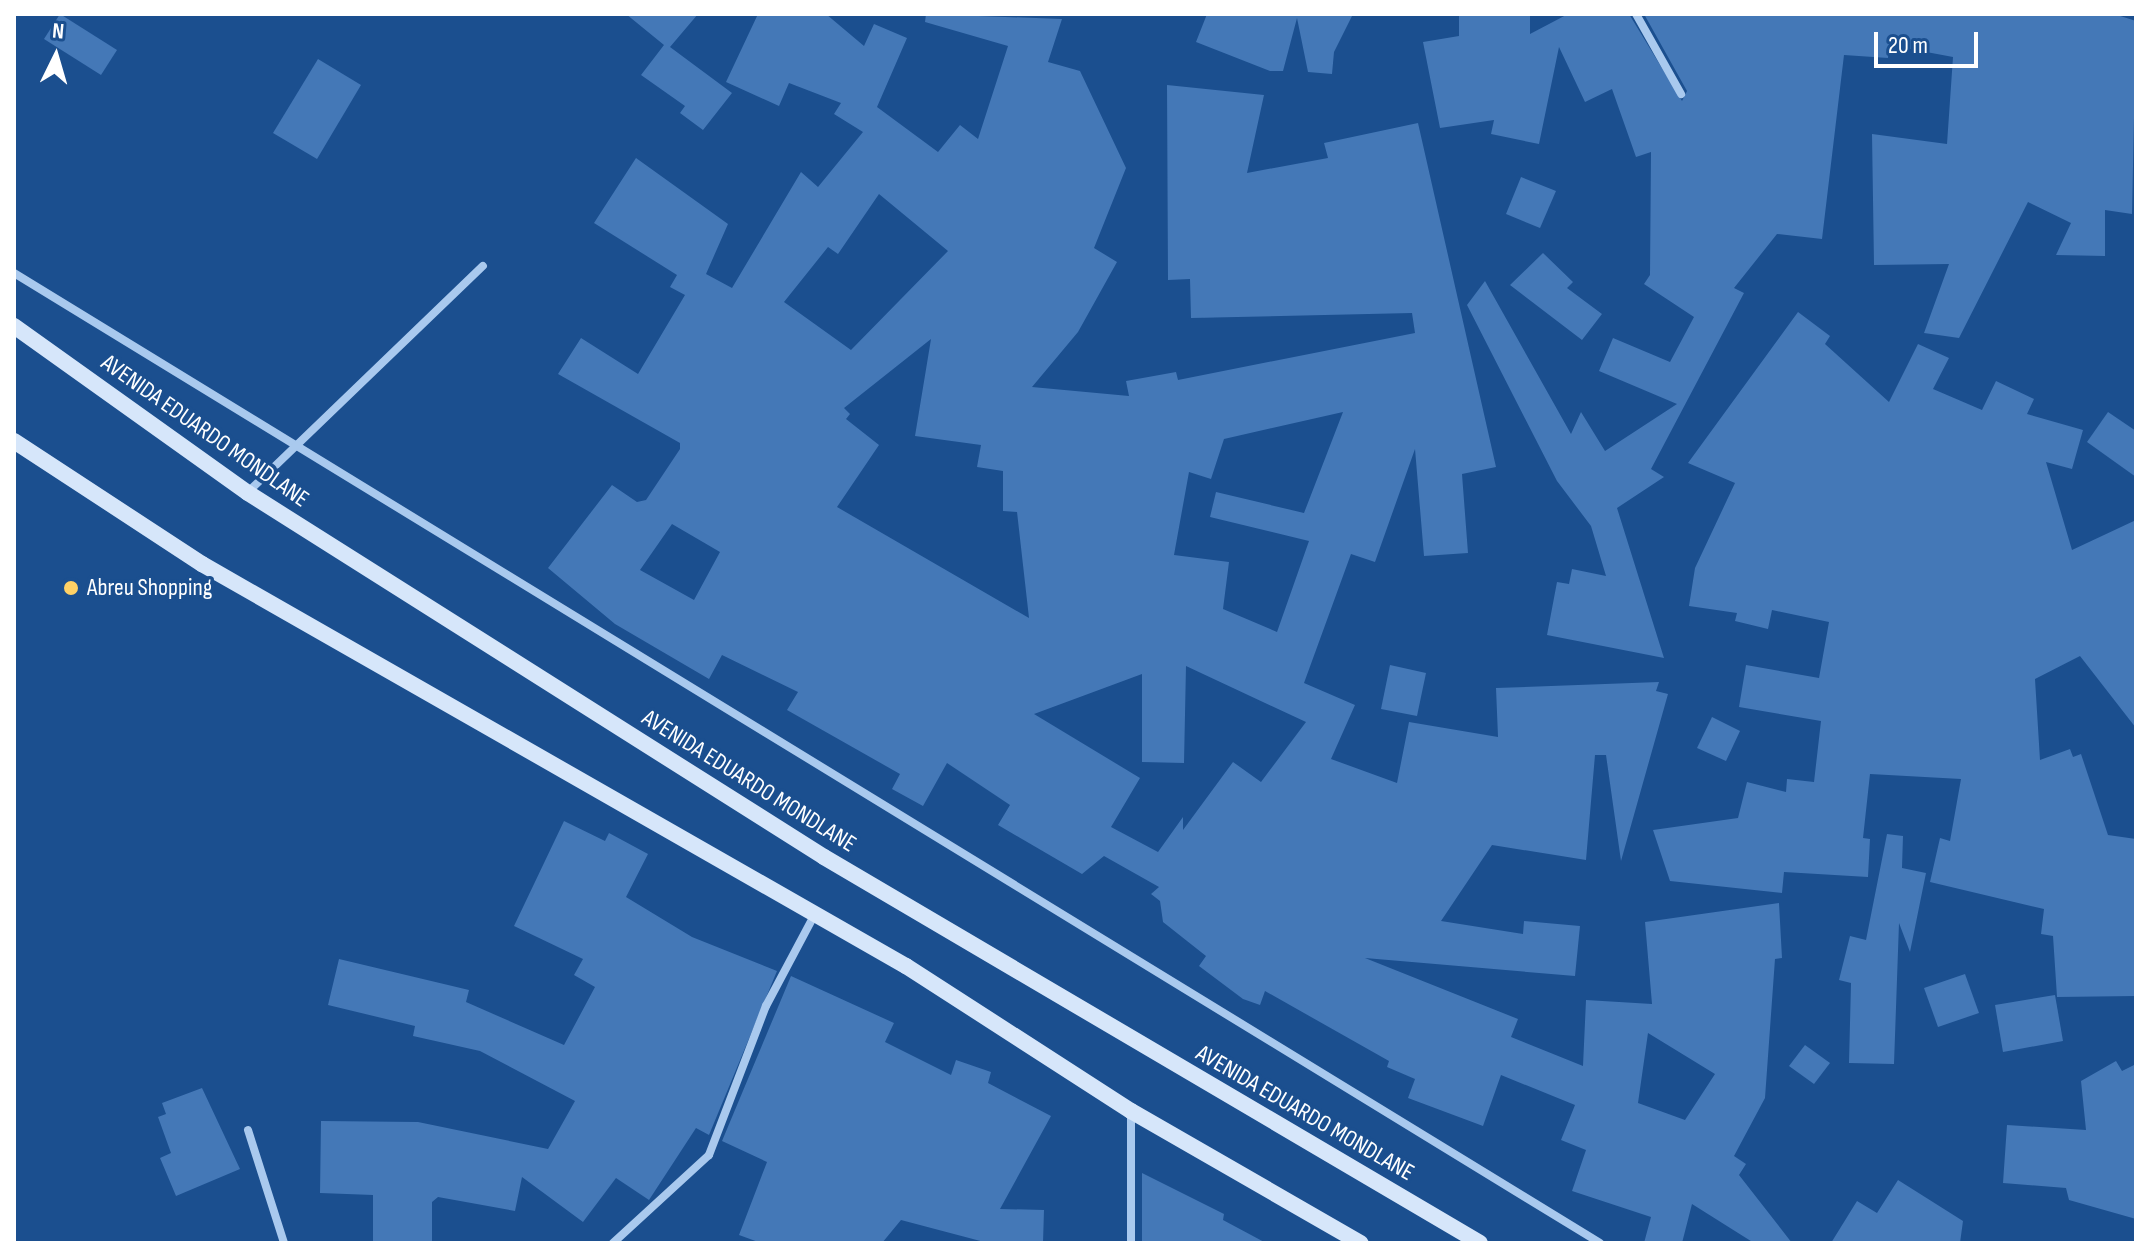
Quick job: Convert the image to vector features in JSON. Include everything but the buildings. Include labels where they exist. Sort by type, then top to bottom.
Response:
[{"type":"main road","name":"AVENIDA EDUARDO MONDLANE","points":[[14,326],[248,493],[824,857],[1480,1243]]},
{"type":"main road","points":[[14,441],[202,564],[816,913],[1131,1111],[1361,1243]]},
{"type":"street","points":[[1636,14],[1681,94]]},
{"type":"street","points":[[248,493],[291,446],[483,266]]},
{"type":"street","points":[[14,273],[291,446],[1600,1243]]},
{"type":"street","points":[[613,1243],[709,1155],[766,1006],[816,913]]},
{"type":"street","points":[[1131,1111],[1131,1243]]},
{"type":"street","points":[[248,1130],[284,1243]]},
{"type":"place","name":"Abreu Shopping","points":[[71,588]]}]
